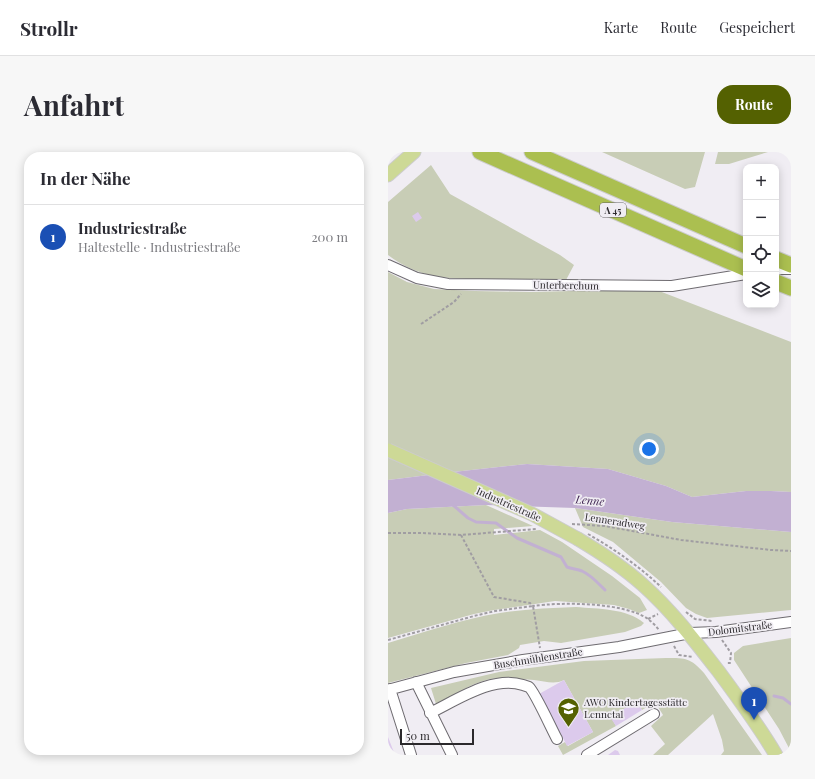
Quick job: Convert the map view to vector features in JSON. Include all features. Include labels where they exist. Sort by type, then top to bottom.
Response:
[{"type":"highway","name":"A 45","points":[[480,152],[743,268]]},
{"type":"highway","name":"A 45","points":[[532,152],[743,245]]},
{"type":"highway","points":[[779,260],[791,265]]},
{"type":"highway","points":[[779,283],[791,288]]},
{"type":"main road","points":[[388,175],[414,152]]},
{"type":"main road","name":"Industriestraße","points":[[388,450],[549,523],[600,552],[642,584],[690,633],[754,720],[776,755]]},
{"type":"street","name":"Unterberchum","points":[[388,265],[417,278],[448,284],[672,286],[743,274]]},
{"type":"street","points":[[779,269],[791,269]]},
{"type":"street","name":"Dolomitstraße","points":[[690,633],[716,632],[791,622]]},
{"type":"street","name":"Buschmühlenstraße","points":[[389,689],[454,672],[542,657],[619,647],[690,633]]},
{"type":"street","points":[[416,682],[452,755]]},
{"type":"street","points":[[430,712],[484,687],[502,683],[517,683],[529,687],[557,739]]},
{"type":"street","points":[[389,689],[411,755]]},
{"type":"street","points":[[587,755],[654,714]]},
{"type":"path","points":[[421,324],[454,302],[470,284]]},
{"type":"path","name":"Lenneradweg","points":[[569,524],[576,523],[605,526],[681,540],[791,551]]},
{"type":"path","points":[[388,533],[402,532],[461,535],[540,528]]},
{"type":"path","points":[[461,535],[494,597],[530,603],[533,606],[542,657]]},
{"type":"path","points":[[388,640],[488,612],[556,604],[596,605],[636,613],[648,619]]},
{"type":"green space","points":[[602,152],[705,152],[695,187],[685,189]]},
{"type":"green space","points":[[718,152],[768,152],[729,164],[715,164]]},
{"type":"green space","points":[[431,165],[450,194],[560,255],[574,265],[566,280],[467,279],[439,277],[413,270],[388,255],[388,202]]},
{"type":"green space","points":[[388,272],[407,282],[434,289],[531,292],[654,289],[791,342],[791,492],[746,491],[692,497],[666,486],[608,469],[527,464],[388,480]]},
{"type":"green space","points":[[486,505],[533,526],[494,529],[494,535],[540,530],[562,542],[612,576],[640,598],[647,610],[639,613],[614,605],[555,601],[474,614],[388,638],[388,513],[407,509]]},
{"type":"green space","points":[[575,508],[672,522],[791,532],[791,610],[707,618],[696,614],[686,608],[661,582],[613,542],[583,527]]},
{"type":"green space","points":[[576,607],[612,610],[629,614],[644,623],[641,626],[625,632],[561,643],[544,641],[520,645],[519,648],[508,655],[466,663],[388,683],[388,643],[444,626],[486,616],[528,610]]},
{"type":"green space","points":[[791,638],[791,752],[779,729],[734,660],[734,653],[743,646]]},
{"type":"green space","points":[[666,658],[688,660],[704,673],[762,755],[721,755],[724,751],[722,740],[713,714],[668,755],[653,755],[665,744],[651,726],[663,715],[655,702],[642,710],[637,701],[611,717],[616,726],[563,755],[558,746],[565,742],[568,746],[593,732],[564,680],[553,682],[512,678],[490,679],[469,687],[436,704],[431,688],[499,672],[584,661]]},
{"type":"water","name":"Lenne","points":[[527,464],[608,469],[666,486],[692,497],[746,491],[791,492],[791,532],[672,522],[575,508],[486,505],[407,509],[388,513],[388,480]]},
{"type":"building","points":[[418,212],[422,218],[416,222],[412,216]]},
{"type":"building","points":[[564,680],[593,732],[567,746],[560,732],[558,734],[550,720],[553,719],[539,694]]},
{"type":"building","points":[[637,701],[642,710],[616,726],[610,717]]},
{"type":"building","points":[[388,737],[395,755],[388,755]]},
{"type":"building","points":[[615,750],[618,751],[620,755],[608,755]]},
{"type":"waterway","points":[[453,505],[468,518],[476,522],[496,523],[517,538],[561,557],[567,567],[580,570],[585,573],[594,579],[605,590]]},
{"type":"waterway","points":[[774,696],[783,698],[791,704]]},
{"type":"place","name":"Industriestraße","points":[[754,720]]},
{"type":"place","name":"AWO Kindertagesstätte Lennetal","points":[[568,728]]}]
